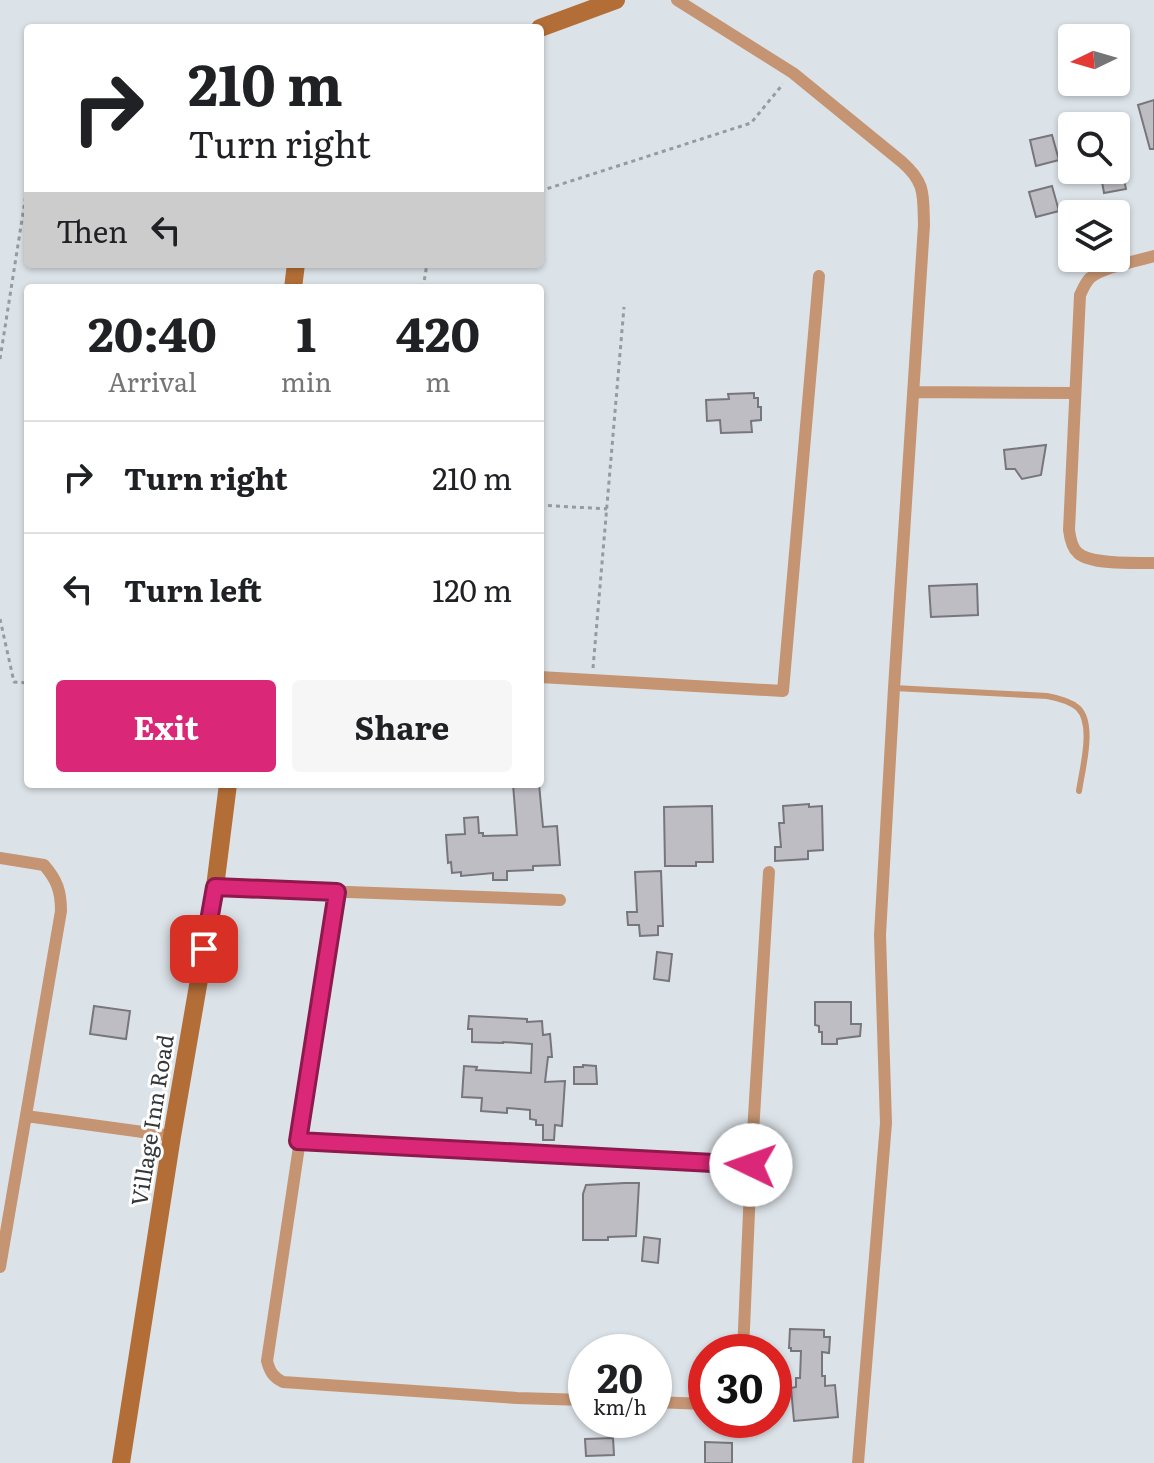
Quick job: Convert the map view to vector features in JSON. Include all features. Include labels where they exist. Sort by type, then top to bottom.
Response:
[{"type":"street","points":[[544,27],[616,0]]},
{"type":"street","points":[[677,0],[793,73],[902,162],[919,180],[924,202],[880,935],[886,1123],[858,1463]]},
{"type":"street","points":[[1154,256],[1098,273],[1088,279],[1080,295],[1069,530],[1077,553],[1089,559],[1154,563]]},
{"type":"street","points":[[544,677],[783,691],[819,276]]},
{"type":"street","points":[[913,392],[1075,393]]},
{"type":"street","name":"Village Inn Road","points":[[121,1463],[215,887],[227,788]]},
{"type":"street","points":[[0,858],[44,865],[58,885],[61,897],[0,1267]]},
{"type":"street","points":[[744,1334],[769,872]]},
{"type":"street","points":[[215,887],[560,900]]},
{"type":"street","points":[[337,892],[298,1141],[267,1361],[269,1371],[283,1382],[568,1399]]},
{"type":"street","points":[[26,1116],[172,1136]]},
{"type":"street","points":[[298,1141],[751,1165]]},
{"type":"lane","points":[[894,688],[1047,696],[1070,703],[1079,709],[1086,720],[1079,791]]},
{"type":"path","points":[[544,190],[751,123],[793,73]]},
{"type":"path","points":[[0,359],[24,207]]},
{"type":"path","points":[[592,680],[624,307]]},
{"type":"path","points":[[544,505],[607,509]]},
{"type":"path","points":[[0,619],[14,682],[24,683]]},
{"type":"building","points":[[1154,100],[1154,149],[1150,149],[1138,105]]},
{"type":"building","points":[[1052,135],[1058,160],[1036,166],[1030,140]]},
{"type":"building","points":[[1102,184],[1125,184],[1126,189],[1104,193]]},
{"type":"building","points":[[1052,186],[1058,211],[1036,217],[1029,192]]},
{"type":"building","points":[[754,393],[754,398],[758,398],[758,407],[761,407],[761,420],[751,421],[752,432],[721,433],[720,420],[707,421],[706,400],[729,399],[728,394]]},
{"type":"building","points":[[1046,445],[1041,475],[1022,479],[1015,469],[1006,469],[1004,450]]},
{"type":"building","points":[[977,584],[978,615],[931,617],[929,586]]},
{"type":"building","points":[[513,788],[539,788],[543,827],[557,826],[560,865],[507,871],[507,880],[493,880],[493,873],[461,876],[461,872],[452,873],[446,835],[465,834],[464,818],[478,817],[479,833],[483,836],[517,835]]},
{"type":"building","points":[[809,804],[809,807],[822,806],[823,850],[808,851],[808,859],[775,861],[775,847],[781,847],[779,823],[784,823],[783,806]]},
{"type":"building","points":[[712,806],[713,862],[696,862],[696,866],[665,866],[664,807]]},
{"type":"building","points":[[661,871],[663,926],[658,926],[658,935],[640,936],[639,925],[628,925],[627,912],[637,912],[635,872]]},
{"type":"building","points":[[657,952],[672,954],[669,981],[654,979]]},
{"type":"building","points":[[815,1002],[851,1002],[851,1024],[861,1024],[860,1036],[837,1039],[837,1044],[822,1044],[822,1032],[815,1025]]},
{"type":"building","points":[[94,1006],[130,1011],[126,1039],[90,1034]]},
{"type":"building","points":[[469,1016],[542,1021],[543,1035],[550,1034],[552,1057],[548,1057],[545,1082],[565,1081],[562,1126],[555,1125],[554,1140],[543,1140],[543,1125],[536,1125],[536,1120],[530,1119],[530,1110],[507,1108],[507,1113],[481,1111],[482,1098],[462,1097],[464,1066],[477,1067],[476,1070],[531,1073],[532,1044],[472,1042],[472,1029],[468,1029]]},
{"type":"building","points":[[596,1066],[597,1084],[574,1084],[574,1067]]},
{"type":"building","points":[[639,1183],[636,1236],[583,1240],[583,1194],[586,1185]]},
{"type":"building","points":[[644,1237],[660,1239],[658,1263],[642,1261]]},
{"type":"building","points":[[790,1329],[824,1330],[824,1337],[830,1337],[829,1353],[822,1352],[822,1376],[825,1376],[825,1386],[835,1385],[838,1417],[794,1421],[792,1388],[796,1387],[796,1378],[800,1378],[801,1351],[792,1351]]},
{"type":"building","points":[[613,1438],[614,1455],[586,1456],[585,1439]]},
{"type":"building","points":[[705,1442],[732,1443],[732,1463],[705,1463]]},
{"type":"route","points":[[204,949],[215,887],[337,892],[298,1141],[751,1165]]}]
